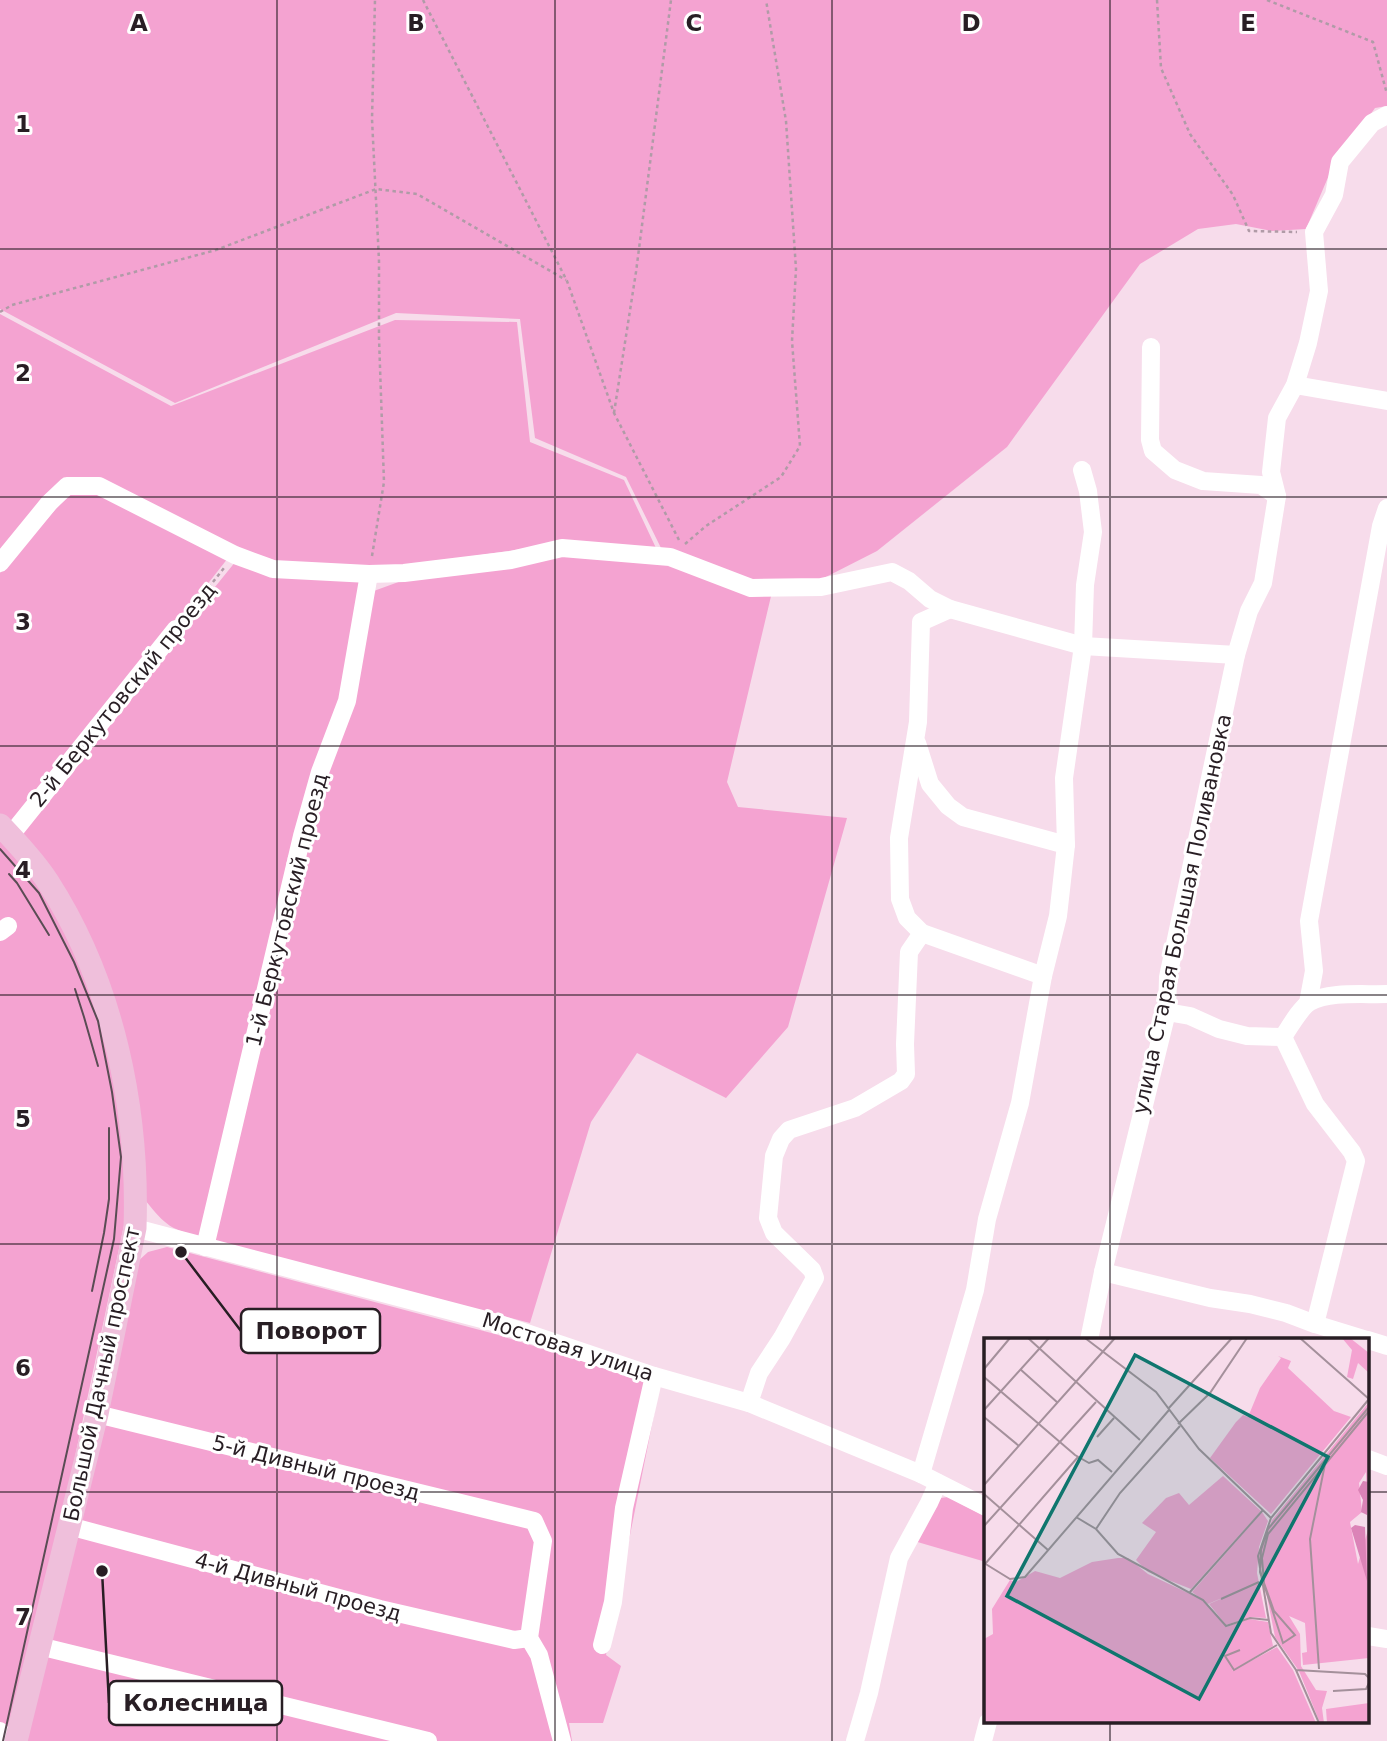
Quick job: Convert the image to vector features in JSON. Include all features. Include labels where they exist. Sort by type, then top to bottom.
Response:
[{"type":"main road","name":"Большой Дачный проспект","points":[[5,831],[47,881],[81,943],[96,979],[114,1034],[128,1097],[135,1158],[135,1228],[97,1415],[16,1741]]},
{"type":"street","points":[[1314,232],[1334,195],[1340,162],[1379,119]]},
{"type":"street","name":"улица Старая Большая Поливановка","points":[[1093,1338],[1103,1272],[1167,1012],[1167,977],[1236,655],[1249,611],[1263,583],[1277,496],[1271,472],[1277,418],[1295,386],[1320,290],[1314,232]]},
{"type":"street","points":[[1151,347],[1150,440],[1153,451],[1174,470],[1203,481],[1261,485],[1277,496]]},
{"type":"street","points":[[1295,386],[1387,401]]},
{"type":"street","points":[[920,1474],[975,1290],[987,1219],[1020,1103],[1043,976],[1058,916],[1066,845],[1064,778],[1083,646],[1085,585],[1093,531],[1088,491],[1082,470]]},
{"type":"street","points":[[0,563],[49,503],[67,486],[99,486],[235,555],[273,569],[404,573],[511,560],[562,548],[670,557],[751,588],[821,587],[892,572],[950,609],[1083,646],[1236,655]]},
{"type":"street","points":[[1283,1037],[1308,1003],[1314,971],[1309,921],[1381,526],[1387,508]]},
{"type":"street","name":"1-й Беркутовский проезд","points":[[205,1247],[302,836],[320,772],[347,701],[369,573]]},
{"type":"street","points":[[950,609],[921,622],[918,722],[899,838],[900,899],[907,918],[922,933],[1043,976]]},
{"type":"street","name":"2-й Беркутовский проезд","points":[[5,831],[176,629]]},
{"type":"street","points":[[916,740],[930,783],[948,806],[963,817],[1066,845]]},
{"type":"street","points":[[749,1403],[759,1373],[815,1278],[812,1270],[774,1233],[768,1218],[774,1156],[781,1139],[789,1130],[855,1108],[901,1081],[906,1074],[909,952],[922,933]]},
{"type":"street","points":[[1308,1003],[1340,995],[1387,994]]},
{"type":"street","points":[[1167,1012],[1190,1016],[1219,1029],[1247,1036],[1283,1037]]},
{"type":"street","points":[[1283,1037],[1315,1104],[1356,1161],[1315,1324]]},
{"type":"street","name":"Мостовая улица","points":[[135,1228],[497,1322],[654,1376],[749,1403],[920,1474],[984,1506]]},
{"type":"street","points":[[1103,1272],[1286,1313],[1361,1338]]},
{"type":"street","points":[[1370,1341],[1387,1346]]},
{"type":"street","points":[[602,1645],[613,1602],[624,1508],[654,1376]]},
{"type":"street","name":"5-й Дивный проезд","points":[[97,1415],[534,1521],[543,1541],[529,1638]]},
{"type":"street","points":[[1370,1460],[1387,1466]]},
{"type":"street","points":[[855,1741],[869,1693],[899,1558],[938,1483]]},
{"type":"street","name":"4-й Дивный проезд","points":[[69,1526],[380,1609],[514,1640],[529,1638]]},
{"type":"street","points":[[529,1638],[539,1655],[562,1741]]},
{"type":"street","points":[[39,1646],[428,1741]]},
{"type":"street","points":[[983,1741],[987,1724]]},
{"type":"street","points":[[0,1731],[5,1741]]},
{"type":"path","points":[[369,573],[384,482],[379,261],[372,119],[375,0]]},
{"type":"path","points":[[423,0],[568,281],[614,413],[682,546],[706,526],[781,477],[800,446],[792,341],[796,269],[787,135],[766,0]]},
{"type":"path","points":[[614,413],[636,272],[671,0]]},
{"type":"path","points":[[1157,0],[1161,68],[1190,134],[1233,195],[1249,231],[1314,232]]},
{"type":"path","points":[[1267,0],[1373,42],[1387,94]]},
{"type":"path","points":[[0,312],[12,305],[216,250],[376,189],[416,194],[568,281]]},
{"type":"path","name":"2-й Беркутовский проезд","points":[[176,629],[235,555]]},
{"type":"shaded area","points":[[0,0],[1387,0],[1387,106],[1375,108],[1332,168],[1306,229],[1272,231],[1236,224],[1198,229],[1140,264],[1007,447],[877,551],[820,580],[751,580],[662,550],[626,477],[535,438],[520,319],[396,313],[175,403],[0,309]]},
{"type":"shaded area","points":[[0,314],[171,406],[395,320],[517,322],[530,442],[624,480],[656,548],[557,544],[405,566],[275,565],[98,483],[63,482],[0,555]]},
{"type":"shaded area","points":[[97,491],[228,558],[12,827],[0,815],[0,573],[69,494]]},
{"type":"shaded area","points":[[562,552],[667,561],[772,592],[727,782],[738,807],[847,818],[788,1027],[726,1098],[637,1053],[591,1122],[530,1323],[212,1241],[304,846],[371,592],[404,580]]},
{"type":"shaded area","points":[[236,561],[361,580],[356,632],[203,1237],[170,1226],[145,1200],[120,1031],[16,833]]},
{"type":"shaded area","points":[[0,836],[41,885],[74,946],[107,1036],[126,1160],[124,1225],[61,1523],[7,1741],[0,1741]]},
{"type":"shaded area","points":[[167,1247],[495,1334],[660,1385],[606,1655],[621,1666],[603,1723],[569,1723],[572,1741],[25,1741],[136,1263],[148,1252]]},
{"type":"shaded area","points":[[948,1497],[984,1516],[984,1561],[914,1541],[941,1498]]},
{"type":"tram line","points":[[0,849],[39,893],[74,962],[98,1021],[121,1157],[114,1239],[3,1741]]},
{"type":"tram line","points":[[9,874],[49,935]]},
{"type":"tram line","points":[[75,989],[98,1066]]},
{"type":"tram line","points":[[92,1291],[109,1199],[109,1128]]},
{"type":"place","name":"Поворот","points":[[181,1252]]},
{"type":"place","name":"Колесница","points":[[102,1571]]}]
